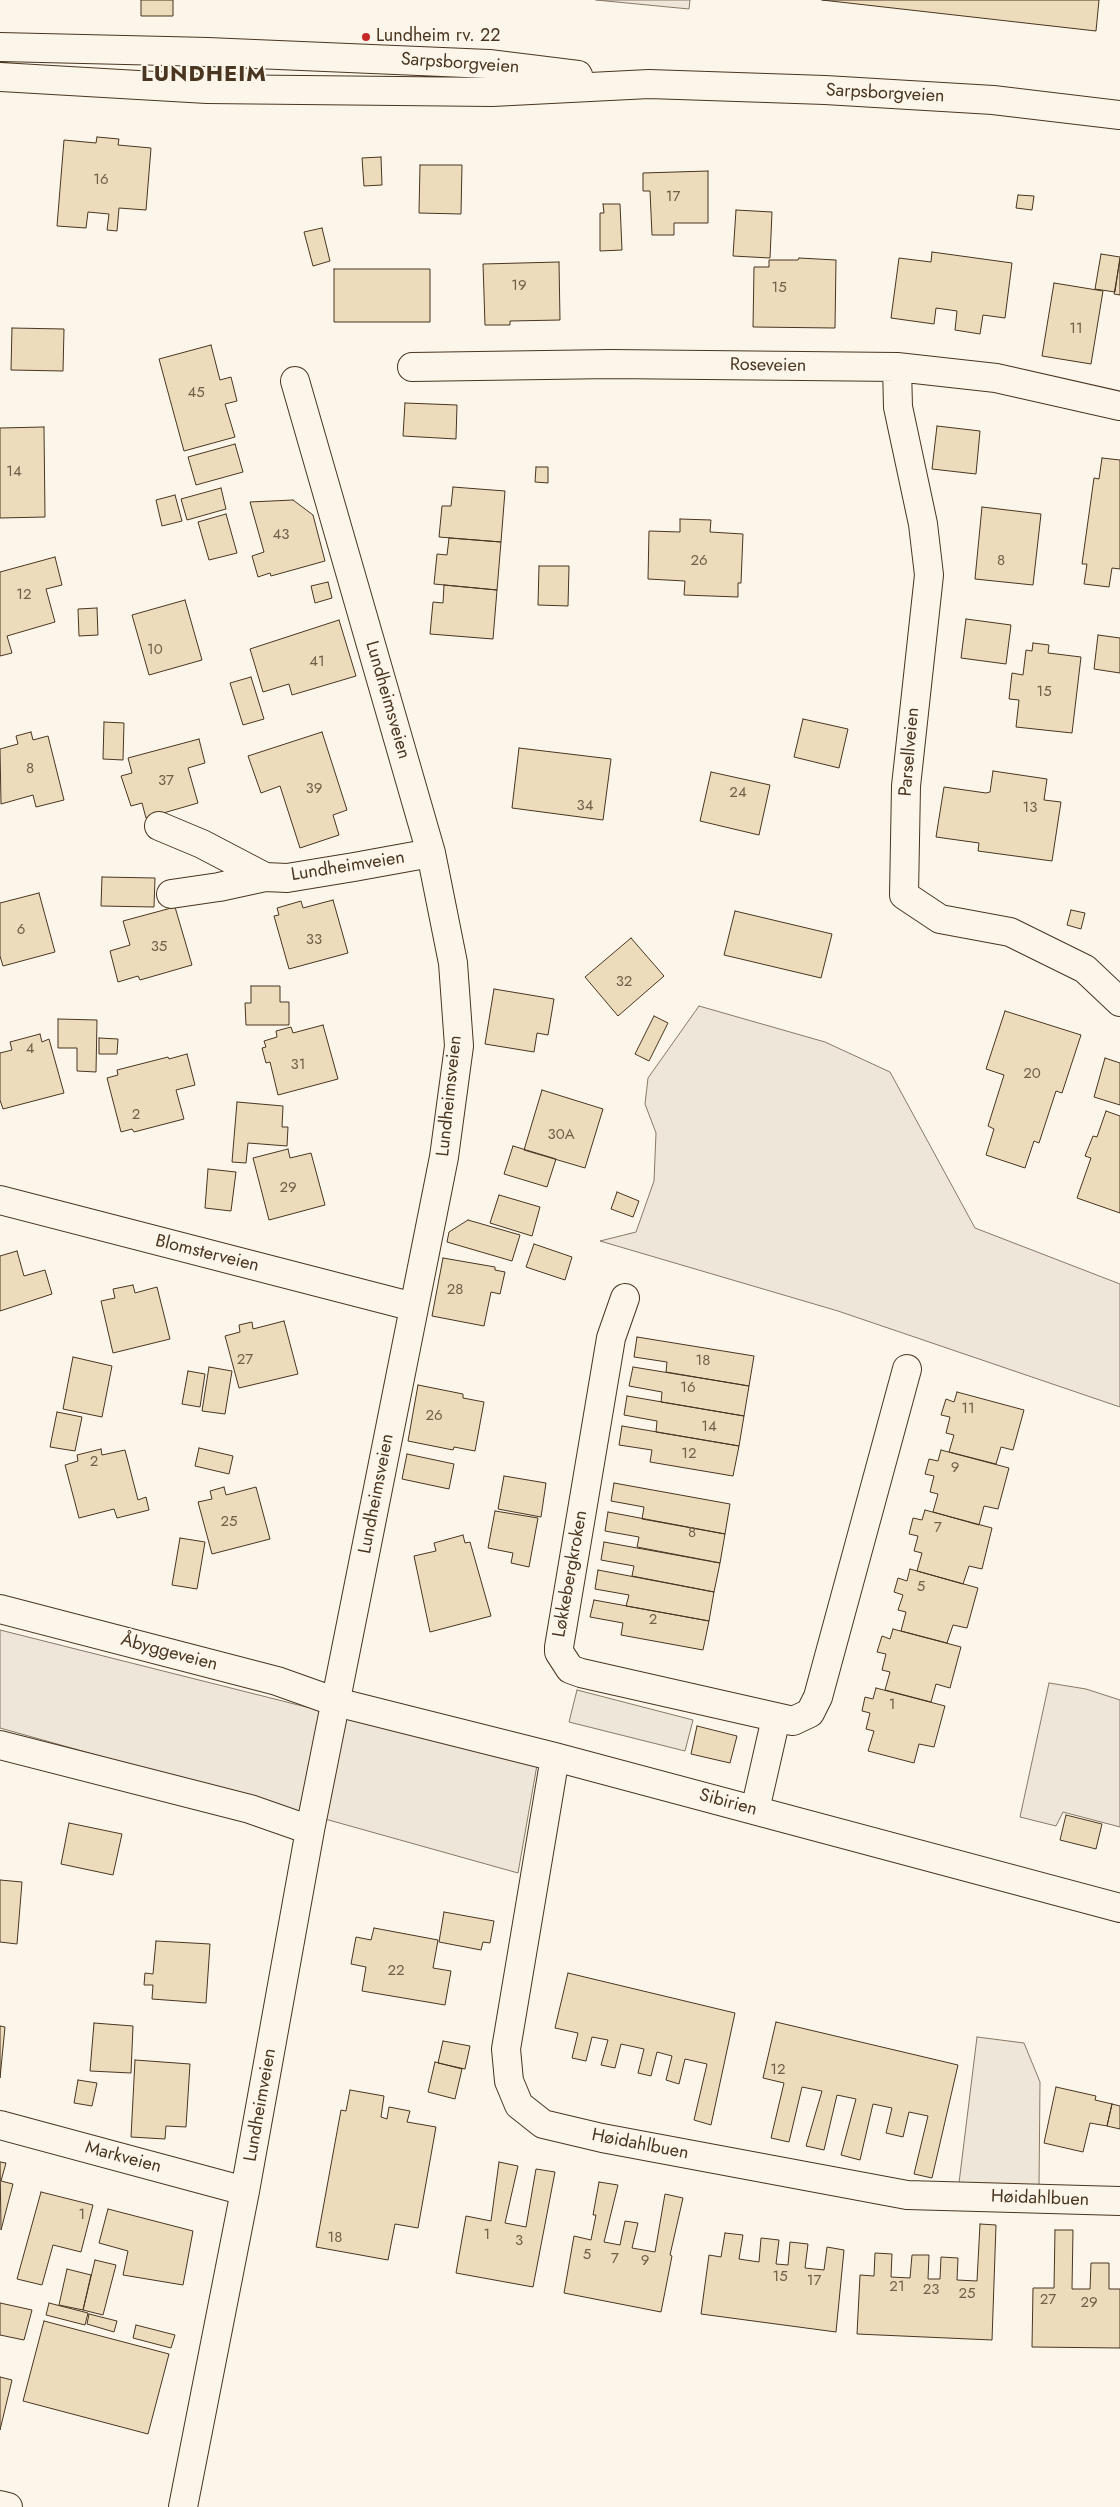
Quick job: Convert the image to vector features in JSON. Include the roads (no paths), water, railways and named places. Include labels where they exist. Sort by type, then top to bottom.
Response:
[{"type":"main road","name":"Sarpsborgveien","points":[[0,47],[208,52],[489,64],[648,84]]},
{"type":"main road","name":"Sarpsborgveien","points":[[0,77],[207,89],[492,92],[648,84],[825,90],[993,100],[1120,115]]},
{"type":"main road","name":"Roseveien","points":[[412,366],[621,364],[897,367],[996,378],[1120,406]]},
{"type":"main road","name":"Parsellveien","points":[[897,367],[898,407],[923,524],[928,575],[906,786],[904,895],[940,919],[1010,932],[1085,969],[1120,1002]]},
{"type":"main road","name":"Lundheimsveien","points":[[295,380],[431,852],[453,964],[459,1046],[444,1157],[336,1702]]},
{"type":"main road","name":"Lundheimveien","points":[[159,826],[202,844],[265,877]]},
{"type":"main road","name":"Lundheimveien","points":[[171,894],[219,887],[265,877],[287,878],[431,852]]},
{"type":"main road","name":"Blomsterveien","points":[[0,1200],[414,1307]]},
{"type":"main road","name":"Løkkebergkroken","points":[[625,1298],[611,1338],[559,1652],[570,1669],[581,1673],[793,1721],[810,1713],[818,1697],[907,1369]]},
{"type":"main road","name":"Åbyggeveien","points":[[0,1609],[277,1681],[336,1702]]},
{"type":"main road","name":"Lundheimveien","points":[[183,2507],[245,2190],[310,1830],[336,1702]]},
{"type":"main road","name":"Sibirien","points":[[336,1702],[555,1757],[1120,1908]]},
{"type":"main road","points":[[755,1810],[776,1718]]},
{"type":"main road","points":[[0,1745],[250,1809],[310,1830]]},
{"type":"main road","name":"Høidahlbuen","points":[[555,1757],[506,2049],[509,2081],[519,2105],[543,2124],[602,2138],[907,2195],[1120,2201]]},
{"type":"main road","name":"Markveien","points":[[0,2125],[245,2190]]},
{"type":"main road","points":[[0,2505],[8,2507]]},
{"type":"place","name":"Lundheim rv. 22","points":[[366,37]]},
{"type":"district","name":"LUNDHEIM","points":[[204,76]]}]
